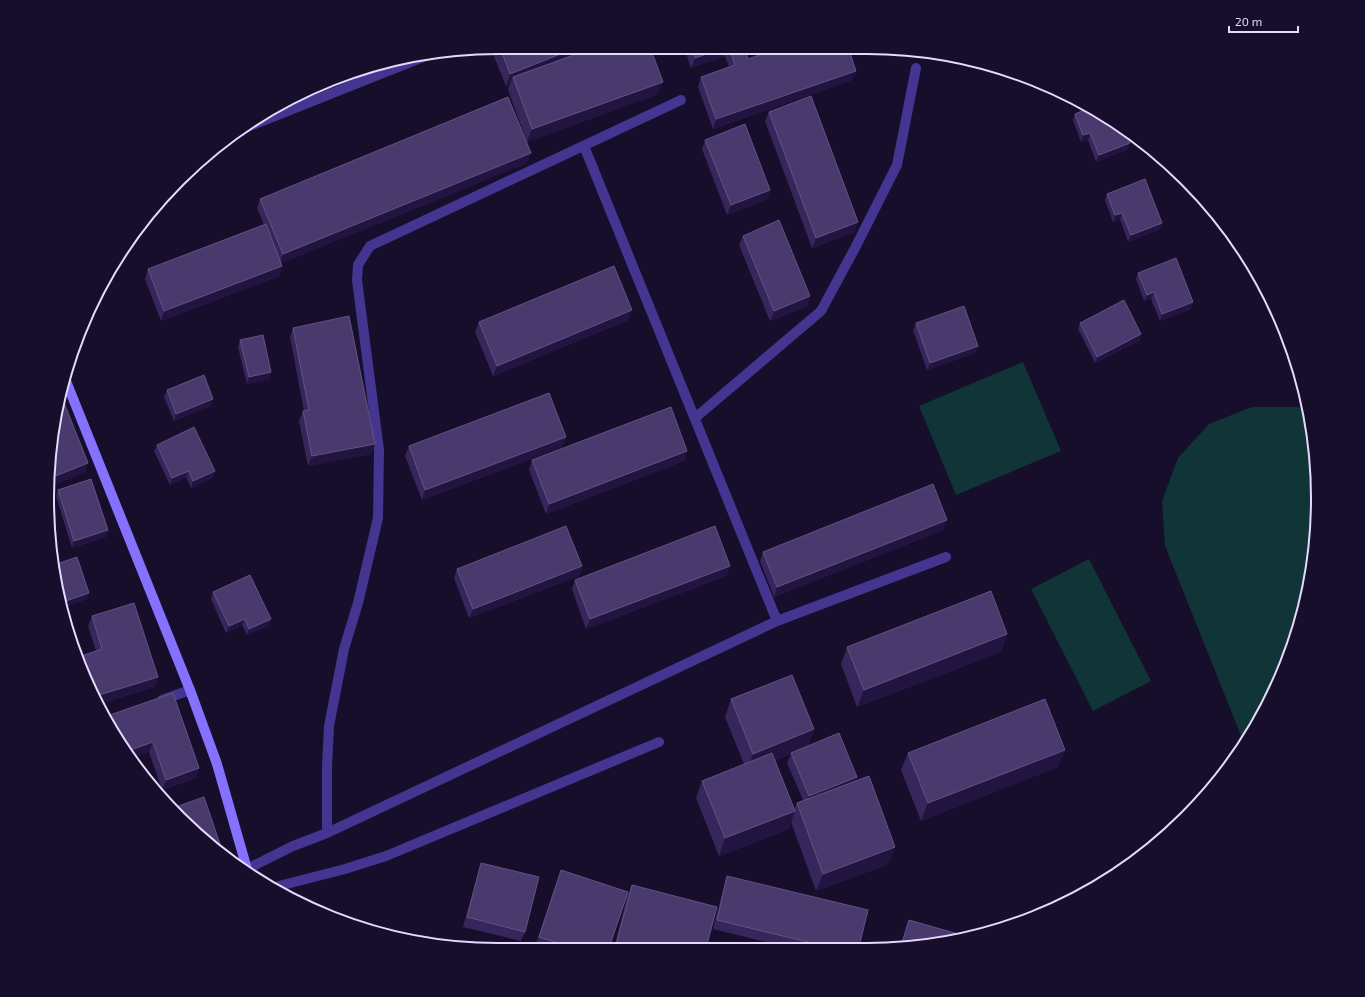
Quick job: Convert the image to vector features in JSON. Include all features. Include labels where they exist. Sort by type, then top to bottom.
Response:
[{"type":"street","points":[[269,119],[404,65]]},
{"type":"street","points":[[695,418],[821,311],[897,165],[916,68]]},
{"type":"street","points":[[327,833],[327,767],[329,726],[344,649],[358,603],[378,518],[379,450],[357,280],[358,265],[370,246],[681,100]]},
{"type":"street","points":[[584,146],[777,621]]},
{"type":"street","points":[[68,387],[190,690],[217,764],[245,863]]},
{"type":"street","points":[[251,867],[293,846],[327,833],[777,621],[946,558]]},
{"type":"street","points":[[153,703],[190,690]]},
{"type":"street","points":[[281,885],[386,856],[658,742]]},
{"type":"green space","points":[[1023,362],[1061,451],[956,495],[919,406]]},
{"type":"green space","points":[[1252,407],[1298,407],[1301,409],[1307,440],[1311,498],[1310,528],[1307,557],[1296,614],[1277,669],[1265,695],[1241,736],[1165,546],[1162,501],[1178,458],[1209,424]]},
{"type":"green space","points":[[1089,559],[1151,681],[1093,711],[1031,589]]},
{"type":"building","points":[[503,54],[560,54],[510,74]]},
{"type":"building","points":[[577,54],[653,54],[663,82],[532,129],[513,77]]},
{"type":"building","points":[[694,54],[707,54],[695,58]]},
{"type":"building","points":[[731,54],[746,54],[748,59],[762,54],[850,54],[856,71],[716,119],[701,77],[735,65]]},
{"type":"building","points":[[811,96],[858,222],[816,238],[769,112]]},
{"type":"building","points":[[508,97],[531,153],[283,254],[260,199]]},
{"type":"building","points":[[1083,111],[1113,129],[1129,140],[1130,143],[1099,155],[1090,133],[1083,135],[1075,114]]},
{"type":"building","points":[[745,124],[770,190],[731,205],[705,140]]},
{"type":"building","points":[[1145,179],[1162,223],[1131,235],[1122,213],[1115,215],[1107,194]]},
{"type":"building","points":[[779,220],[810,296],[774,311],[743,236]]},
{"type":"building","points":[[266,224],[282,266],[164,311],[148,269]]},
{"type":"building","points":[[1176,258],[1193,302],[1162,314],[1154,292],[1147,295],[1138,273]]},
{"type":"building","points":[[614,266],[632,310],[497,366],[479,322]]},
{"type":"building","points":[[1124,300],[1141,334],[1097,357],[1080,323]]},
{"type":"building","points":[[964,306],[978,346],[930,363],[916,323]]},
{"type":"building","points":[[349,316],[375,444],[312,456],[303,411],[309,410],[293,328]]},
{"type":"building","points":[[263,335],[271,372],[249,377],[240,340]]},
{"type":"building","points":[[204,375],[213,399],[176,414],[167,390]]},
{"type":"building","points":[[549,393],[566,437],[425,490],[409,446]]},
{"type":"building","points":[[65,404],[88,463],[55,476],[58,440]]},
{"type":"building","points":[[671,407],[687,451],[549,504],[532,460]]},
{"type":"building","points":[[194,427],[215,471],[193,481],[189,471],[172,478],[157,445]]},
{"type":"building","points":[[91,479],[108,530],[74,541],[58,490]]},
{"type":"building","points":[[933,484],[947,520],[777,587],[763,552]]},
{"type":"building","points":[[566,526],[582,566],[473,609],[457,569]]},
{"type":"building","points":[[715,526],[730,566],[590,619],[575,580]]},
{"type":"building","points":[[77,557],[89,593],[66,601],[59,563]]},
{"type":"building","points":[[250,575],[271,619],[249,629],[245,619],[229,626],[213,592]]},
{"type":"building","points":[[991,591],[1007,634],[864,690],[847,647]]},
{"type":"building","points":[[134,603],[158,677],[100,695],[83,655],[102,649],[92,616]]},
{"type":"building","points":[[792,675],[814,729],[753,754],[731,699]]},
{"type":"building","points":[[173,693],[199,768],[166,780],[153,742],[132,749],[111,715]]},
{"type":"building","points":[[1045,699],[1065,750],[928,803],[908,753]]},
{"type":"building","points":[[839,733],[857,777],[809,796],[791,753]]},
{"type":"building","points":[[772,753],[795,811],[725,838],[702,781]]},
{"type":"building","points":[[869,776],[895,847],[823,874],[797,803]]},
{"type":"building","points":[[204,797],[220,845],[205,833],[178,806]]},
{"type":"building","points":[[481,863],[539,877],[525,932],[467,917]]},
{"type":"building","points":[[561,870],[628,892],[611,943],[558,943],[539,937]]},
{"type":"building","points":[[727,876],[868,910],[860,943],[812,943],[717,920]]},
{"type":"building","points":[[632,885],[717,907],[707,943],[616,943]]},
{"type":"building","points":[[909,920],[956,933],[925,939],[902,941]]}]
